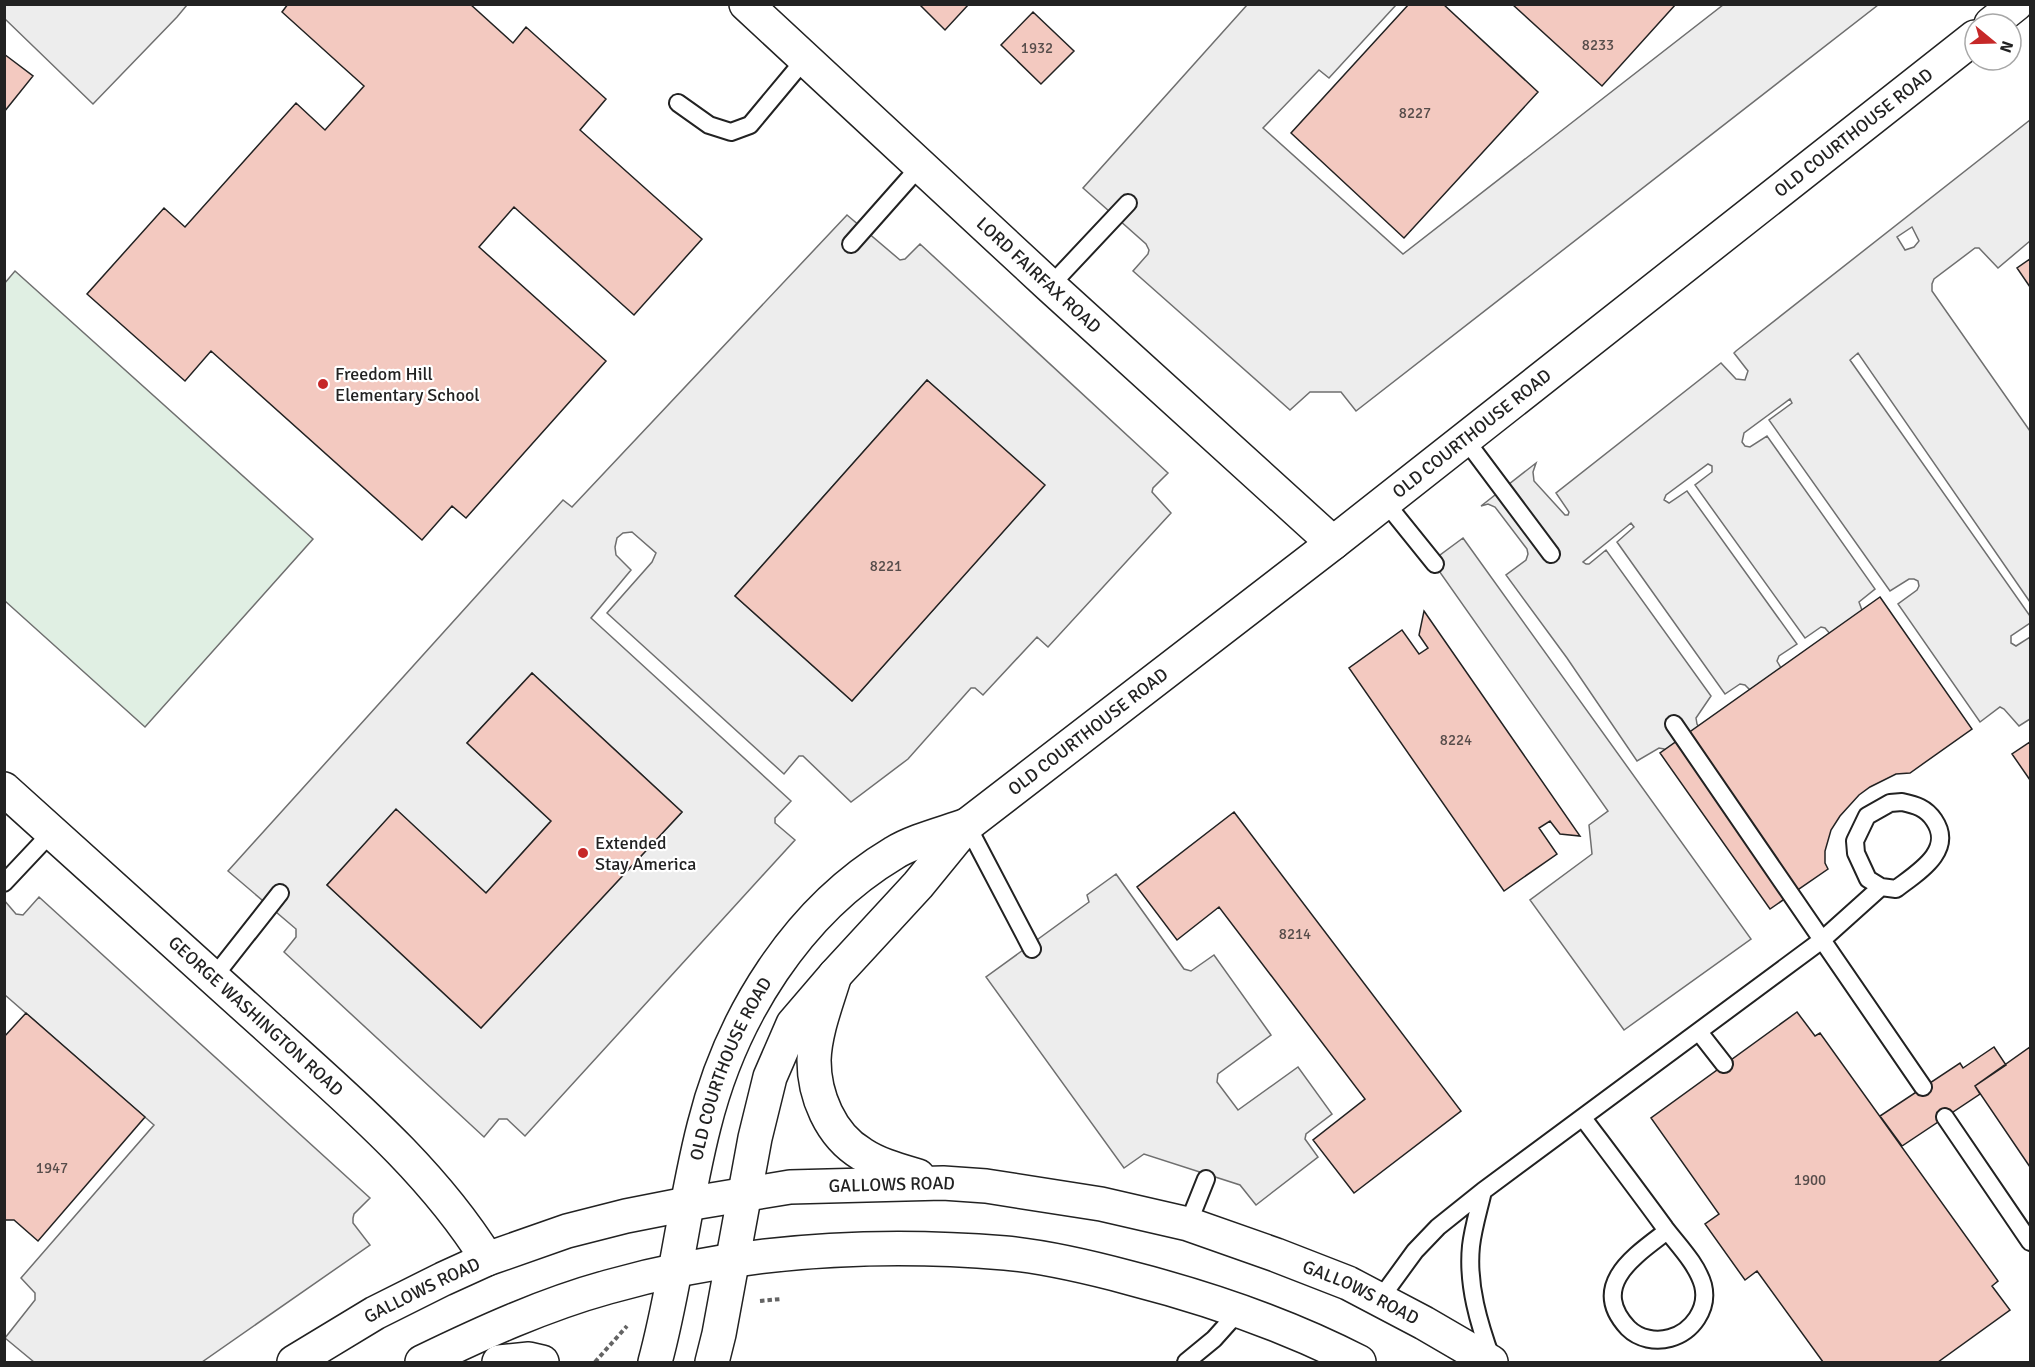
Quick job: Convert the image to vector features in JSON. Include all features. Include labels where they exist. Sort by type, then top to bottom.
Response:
[{"type":"main road","name":"LORD FAIRFAX ROAD","points":[[746,4],[1050,286],[1334,543]]},
{"type":"main road","name":"OLD COURTHOUSE ROAD","points":[[712,1362],[755,1138],[770,1077],[793,1024],[918,885],[967,825],[1334,543],[1963,46]]},
{"type":"main road","name":"GEORGE WASHINGTON ROAD","points":[[4,789],[360,1110],[425,1176],[472,1235],[487,1259]]},
{"type":"main road","name":"OLD COURTHOUSE ROAD","points":[[655,1362],[704,1124],[725,1062],[745,1017],[776,966],[806,925],[850,883],[896,851],[967,825]]},
{"type":"main road","points":[[835,975],[819,1028],[814,1059],[816,1088],[826,1114],[839,1134],[860,1153],[886,1166],[943,1183]]},
{"type":"main road","name":"GALLOWS ROAD","points":[[294,1362],[375,1313],[487,1259],[567,1231],[626,1216],[790,1187],[943,1183],[986,1186],[1101,1204],[1188,1224],[1348,1283],[1492,1362]]},
{"type":"main road","points":[[422,1362],[523,1316],[608,1287],[732,1261],[851,1249],[924,1249],[1007,1253],[1080,1265],[1200,1297],[1328,1347],[1359,1362]]},
{"type":"main road","points":[[499,1362],[529,1359],[542,1362]]},
{"type":"lane","points":[[678,103],[709,125],[731,132],[750,125],[805,59]]},
{"type":"lane","points":[[851,243],[921,165]]},
{"type":"lane","points":[[1050,286],[1128,203]]},
{"type":"lane","points":[[1465,439],[1551,554]]},
{"type":"lane","points":[[1385,502],[1435,564]]},
{"type":"lane","points":[[1674,724],[1923,1087]]},
{"type":"lane","points":[[1890,803],[1916,805],[1929,812],[1937,825],[1941,839],[1936,854],[1927,865],[1896,890],[1881,887],[1868,879],[1856,853],[1855,842],[1860,829],[1868,816],[1890,803]]},
{"type":"lane","points":[[967,825],[1032,949]]},
{"type":"lane","points":[[4,883],[52,832]]},
{"type":"lane","points":[[1380,1299],[1415,1251],[1438,1227],[1483,1191],[1822,940],[1881,887]]},
{"type":"lane","points":[[213,978],[280,893]]},
{"type":"lane","points":[[1699,1032],[1724,1064]]},
{"type":"lane","points":[[1945,1117],[2031,1242]]},
{"type":"lane","points":[[1583,1118],[1698,1272],[1703,1287],[1703,1303],[1698,1318],[1687,1330],[1662,1341],[1646,1339],[1626,1326],[1615,1305],[1614,1290],[1618,1275],[1625,1265],[1667,1231]]},
{"type":"lane","points":[[1188,1224],[1206,1179]]},
{"type":"lane","points":[[1483,1191],[1471,1246],[1472,1285],[1478,1321],[1492,1362]]},
{"type":"lane","points":[[1186,1362],[1214,1339],[1239,1311]]},
{"type":"path","points":[[595,1362],[627,1326]]},
{"type":"green space","points":[[15,271],[313,539],[145,727],[5,601],[4,284]]},
{"type":"shaded area","points":[[4,5],[187,5],[93,104],[5,19]]},
{"type":"shaded area","points":[[1247,5],[1396,5],[1329,78],[1319,70],[1263,128],[1403,254],[1723,5],[1878,5],[1356,411],[1341,392],[1310,392],[1290,410],[1133,271],[1148,254],[1146,244],[1083,188]]},
{"type":"shaded area","points":[[2030,120],[2030,241],[1998,268],[1979,248],[1975,248],[1934,279],[1932,291],[2030,431],[2030,602],[1858,353],[1850,360],[2030,616],[2030,623],[2011,636],[2011,643],[2016,646],[2030,637],[2030,719],[2019,726],[2000,707],[1980,722],[1898,604],[1917,590],[1918,581],[1909,579],[1890,591],[1769,420],[1792,403],[1790,399],[1744,433],[1742,442],[1745,446],[1750,447],[1767,436],[1875,589],[1859,602],[1863,613],[1831,635],[1821,627],[1805,638],[1695,485],[1712,472],[1712,466],[1708,464],[1666,495],[1664,500],[1669,503],[1687,491],[1797,644],[1779,656],[1777,661],[1781,668],[1750,690],[1740,684],[1725,694],[1617,542],[1634,527],[1631,523],[1583,562],[1589,564],[1606,550],[1711,696],[1696,718],[1703,733],[1670,756],[1664,749],[1659,748],[1637,761],[1567,658],[1506,575],[1526,560],[1527,549],[1495,507],[1488,504],[1481,506],[1536,463],[1533,472],[1534,481],[1565,515],[1568,515],[1569,512],[1556,493],[1721,363],[1736,379],[1745,380],[1748,371],[1734,353]],"holes":[[[1912,227],[1919,241],[1914,247],[1905,250],[1897,237]]]},
{"type":"shaded area","points":[[847,215],[900,260],[905,259],[920,244],[1168,473],[1153,488],[1152,492],[1171,513],[1048,647],[1037,637],[983,695],[975,688],[971,688],[908,759],[851,802],[803,756],[799,756],[784,774],[607,613],[652,562],[656,553],[632,532],[623,533],[617,538],[616,555],[631,570],[591,618],[791,801],[775,818],[775,823],[795,840],[525,1136],[507,1119],[499,1119],[484,1137],[284,952],[296,937],[296,929],[228,871],[563,500],[572,507]],"holes":[[[927,380],[1044,485],[852,701],[735,596]],[[532,673],[682,812],[481,1028],[327,885],[396,810],[486,893],[551,821],[467,743]]]},
{"type":"shaded area","points":[[1463,538],[1751,939],[1624,1030],[1530,900],[1592,854],[1589,825],[1608,811],[1432,561]]},
{"type":"shaded area","points":[[1116,874],[1184,969],[1191,971],[1214,955],[1271,1035],[1218,1074],[1217,1082],[1238,1110],[1298,1067],[1332,1114],[1306,1134],[1305,1139],[1318,1157],[1256,1205],[1240,1185],[1144,1154],[1124,1168],[986,977],[1089,902],[1087,895]]},
{"type":"shaded area","points":[[39,897],[370,1198],[354,1214],[353,1223],[370,1245],[202,1362],[34,1362],[5,1338],[35,1300],[35,1293],[21,1278],[154,1125],[5,995],[4,900],[16,914],[23,915]]},
{"type":"building","points":[[288,4],[470,4],[513,43],[526,27],[606,99],[580,130],[702,239],[634,315],[514,207],[479,247],[606,361],[466,518],[452,506],[422,540],[211,351],[185,381],[87,294],[164,208],[185,227],[296,103],[325,130],[364,86],[282,12]]},
{"type":"building","points":[[919,4],[969,4],[945,30]]},
{"type":"building","points":[[1409,4],[1443,4],[1538,92],[1404,238],[1291,133]]},
{"type":"building","points":[[1512,4],[1676,4],[1602,86]]},
{"type":"building","points":[[1033,12],[1074,51],[1041,84],[1001,45]]},
{"type":"building","points":[[4,54],[33,76],[4,112]]},
{"type":"building","points":[[2030,259],[2030,287],[2017,268]]},
{"type":"building","points":[[927,380],[1045,485],[852,701],[735,596]]},
{"type":"building","points":[[1880,597],[1972,729],[1910,773],[1896,774],[1859,795],[1831,830],[1825,851],[1825,863],[1828,869],[1770,909],[1660,753]]},
{"type":"building","points":[[1424,611],[1580,836],[1560,834],[1550,821],[1539,828],[1557,854],[1504,891],[1349,668],[1402,630],[1419,654],[1428,648],[1419,635]]},
{"type":"building","name":"Extended Stay America","points":[[532,673],[682,812],[481,1028],[327,885],[396,809],[486,893],[551,821],[467,743]]},
{"type":"building","points":[[2030,742],[2030,780],[2012,754]]},
{"type":"building","points":[[1234,812],[1461,1111],[1354,1193],[1313,1140],[1365,1099],[1219,907],[1177,940],[1137,887]]},
{"type":"building","points":[[1797,1012],[1815,1036],[1820,1033],[1998,1281],[1992,1286],[2010,1310],[1938,1362],[1823,1362],[1757,1271],[1745,1280],[1705,1224],[1719,1214],[1651,1118]]},
{"type":"building","points":[[26,1013],[145,1117],[38,1241],[14,1220],[4,1220],[4,1037]]},
{"type":"building","points":[[1994,1047],[2006,1065],[1975,1086],[1980,1094],[1902,1146],[1880,1116],[1960,1063],[1963,1068]]},
{"type":"building","points":[[2030,1047],[2030,1167],[1975,1086]]},
{"type":"place","name":"Freedom Hill Elementary School","points":[[323,384]]},
{"type":"place","name":"Extended Stay America","points":[[583,853]]}]
